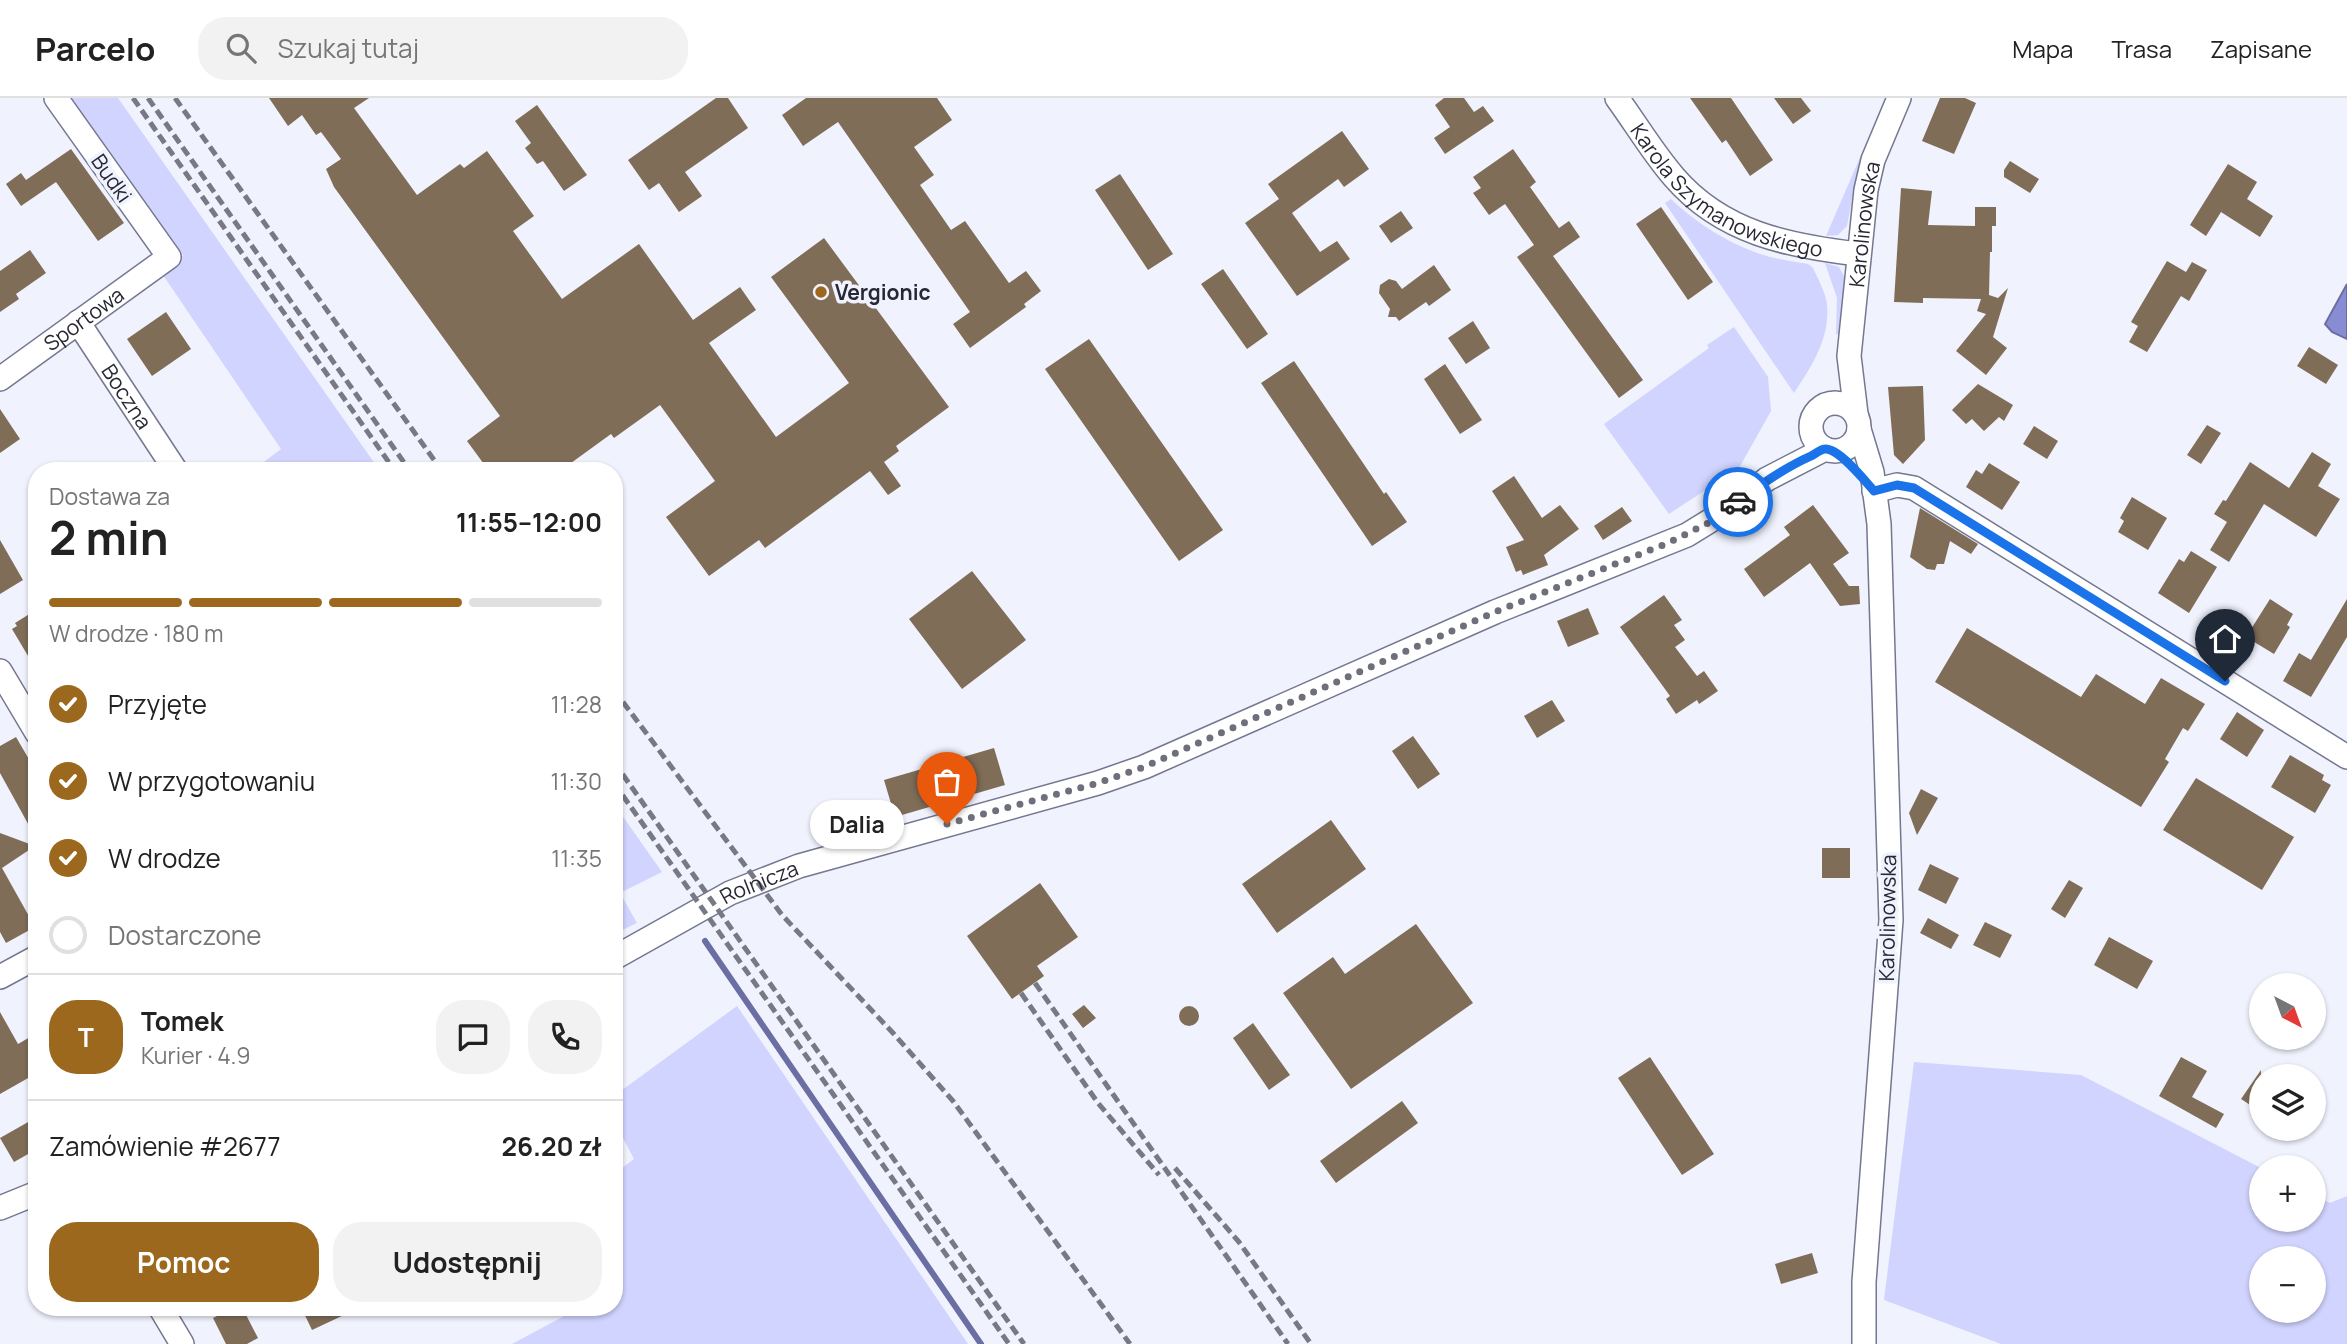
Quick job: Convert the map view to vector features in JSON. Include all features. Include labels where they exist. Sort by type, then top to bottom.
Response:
[{"type":"street","name":"Budki","points":[[56,98],[169,257]]},
{"type":"street","name":"Karola Szymanowskiego","points":[[1618,98],[1675,178],[1715,212],[1759,235],[1776,240],[1810,248],[1858,254]]},
{"type":"street","name":"Karolinowska","points":[[1864,1344],[1864,1282],[1891,920],[1880,547],[1871,471],[1858,421],[1849,356],[1866,190],[1873,160],[1899,98]]},
{"type":"street","name":"Sportowa","points":[[0,379],[169,257]]},
{"type":"street","name":"Boczna","points":[[78,322],[170,462]]},
{"type":"street","name":"Karolinowska","points":[[1816,415],[1849,356]]},
{"type":"street","points":[[1829,450],[1847,448],[1857,436],[1858,421],[1851,408],[1837,402],[1816,415],[1813,439],[1853,467],[1874,491],[1897,485],[1914,488],[2347,757]]},
{"type":"street","name":"Rolnicza","points":[[623,953],[730,893],[799,866],[1098,783],[1144,767],[1495,612],[1687,535],[1726,511],[1767,479],[1789,454],[1816,415]]},
{"type":"street","name":"Rolnicza","points":[[1767,479],[1829,450]]},
{"type":"street","points":[[0,671],[28,718]]},
{"type":"street","points":[[0,978],[28,962]]},
{"type":"street","points":[[0,1208],[28,1197]]},
{"type":"street","points":[[165,1316],[182,1344]]},
{"type":"shaded area","points":[[72,98],[118,98],[374,462],[264,462],[281,449],[163,275],[183,255]]},
{"type":"shaded area","points":[[1868,139],[1856,178],[1847,226],[1838,235],[1826,236]]},
{"type":"shaded area","points":[[1671,199],[1693,218],[1730,241],[1757,253],[1808,264],[1813,268],[1826,300],[1826,329],[1813,362],[1794,393],[1665,203]]},
{"type":"shaded area","points":[[1825,263],[1839,267],[1845,278],[1841,335],[1836,334],[1837,298]]},
{"type":"shaded area","points":[[1734,327],[1768,377],[1771,411],[1739,468],[1669,514],[1604,424]]},
{"type":"shaded area","points":[[623,817],[662,872],[623,892]]},
{"type":"shaded area","points":[[623,898],[637,923],[623,930]]},
{"type":"shaded area","points":[[737,1006],[968,1344],[512,1344],[564,1316],[623,1316],[623,1167],[634,1159],[623,1138],[623,1089]]},
{"type":"shaded area","points":[[1914,1062],[2081,1075],[2249,1162],[2249,1232],[2326,1232],[2326,1201],[2330,1203],[2347,1196],[2347,1344],[2001,1344],[1884,1300]]},
{"type":"water","points":[[2347,284],[2347,339],[2332,332],[2325,324]]},
{"type":"building","points":[[269,98],[369,98],[354,108],[417,195],[460,164],[464,168],[487,151],[534,216],[513,231],[562,299],[639,244],[693,320],[740,287],[756,310],[709,343],[776,437],[849,383],[771,277],[824,238],[949,407],[896,446],[899,451],[884,462],[901,486],[888,495],[870,471],[765,548],[759,540],[709,576],[666,517],[715,481],[660,405],[614,438],[611,434],[572,462],[482,462],[467,441],[500,416],[334,187],[326,169],[341,159],[321,132],[316,135],[302,115],[288,126]]},
{"type":"building","points":[[716,98],[728,98],[748,128],[685,172],[702,196],[679,212],[659,183],[649,190],[628,160]]},
{"type":"building","points":[[806,98],[937,98],[952,120],[914,147],[934,175],[920,185],[951,230],[965,221],[1009,283],[1026,271],[1041,291],[1024,304],[1026,307],[970,348],[953,324],[970,312],[838,122],[803,146],[782,115]]},
{"type":"building","points":[[1444,98],[1464,98],[1474,112],[1483,106],[1494,121],[1445,154],[1434,138],[1450,127],[1435,105]]},
{"type":"building","points":[[1690,98],[1731,98],[1773,160],[1750,176],[1726,140],[1722,143]]},
{"type":"building","points":[[1774,98],[1801,98],[1811,111],[1793,124]]},
{"type":"building","points":[[1940,98],[1965,98],[1976,103],[1954,154],[1922,141]]},
{"type":"building","points":[[537,105],[587,175],[564,191],[543,161],[537,164],[525,148],[531,143],[515,121]]},
{"type":"building","points":[[1342,131],[1369,169],[1344,187],[1338,179],[1292,213],[1320,252],[1337,241],[1350,259],[1297,296],[1245,223],[1279,199],[1268,184]]},
{"type":"building","points":[[71,149],[124,223],[98,241],[56,182],[21,206],[6,184],[21,173],[26,180]]},
{"type":"building","points":[[1513,149],[1536,182],[1530,187],[1559,228],[1569,221],[1580,237],[1553,256],[1643,380],[1619,398],[1517,257],[1534,245],[1505,204],[1489,215],[1473,193],[1481,188],[1473,177]]},
{"type":"building","points":[[2010,161],[2039,179],[2030,193],[2004,177],[2004,170]]},
{"type":"building","points":[[2228,164],[2257,182],[2247,199],[2273,216],[2260,237],[2221,212],[2206,236],[2190,225]]},
{"type":"building","points":[[1120,174],[1173,254],[1148,270],[1095,190]]},
{"type":"building","points":[[1901,188],[1932,191],[1928,225],[1975,226],[1975,207],[1996,207],[1996,226],[1992,226],[1989,295],[1998,298],[2008,288],[1993,337],[2007,348],[1986,375],[1956,351],[1986,314],[1977,311],[1981,299],[1923,298],[1923,303],[1894,302]]},
{"type":"building","points":[[1661,207],[1713,282],[1688,300],[1636,224]]},
{"type":"building","points":[[1401,211],[1413,228],[1391,243],[1379,226]]},
{"type":"building","points":[[30,250],[46,273],[16,294],[19,299],[0,312],[0,271]]},
{"type":"building","points":[[2167,261],[2186,272],[2192,262],[2207,270],[2189,301],[2181,296],[2147,352],[2129,342],[2138,326],[2131,322]]},
{"type":"building","points":[[1434,265],[1451,290],[1429,306],[1426,302],[1399,321],[1396,317],[1388,317],[1390,309],[1379,293],[1380,285],[1389,279],[1396,281],[1402,289]]},
{"type":"building","points":[[1223,269],[1268,334],[1247,349],[1201,284]]},
{"type":"building","points":[[166,312],[191,349],[152,376],[127,339]]},
{"type":"building","points":[[1473,321],[1490,348],[1466,364],[1448,338]]},
{"type":"building","points":[[1089,339],[1223,530],[1179,561],[1045,369]]},
{"type":"building","points":[[2309,347],[2338,365],[2326,384],[2297,366]]},
{"type":"building","points":[[1294,361],[1384,494],[1386,492],[1407,522],[1372,546],[1261,383]]},
{"type":"building","points":[[1445,364],[1482,420],[1460,434],[1424,379]]},
{"type":"building","points":[[1978,384],[2013,405],[2004,421],[1999,417],[1984,431],[1972,419],[1966,424],[1952,410]]},
{"type":"building","points":[[1923,386],[1925,440],[1903,464],[1894,455],[1888,387]]},
{"type":"building","points":[[0,409],[20,439],[0,453]]},
{"type":"building","points":[[2207,425],[2221,433],[2201,464],[2187,455]]},
{"type":"building","points":[[2034,426],[2058,441],[2047,459],[2023,444]]},
{"type":"building","points":[[2312,452],[2331,464],[2318,486],[2340,499],[2316,537],[2264,504],[2229,562],[2210,550],[2227,522],[2214,514],[2223,500],[2226,501],[2250,462],[2289,488]]},
{"type":"building","points":[[1989,463],[2020,482],[2002,510],[1966,487],[1976,470],[1982,474]]},
{"type":"building","points":[[1514,476],[1542,518],[1560,505],[1579,529],[1544,555],[1548,565],[1523,575],[1521,570],[1516,572],[1506,547],[1524,540],[1492,491]]},
{"type":"building","points":[[2132,497],[2167,518],[2148,550],[2118,532],[2124,521],[2120,518]]},
{"type":"building","points":[[1813,505],[1849,553],[1833,564],[1849,586],[1859,586],[1860,604],[1840,606],[1810,563],[1764,597],[1744,569],[1790,535],[1784,527]]},
{"type":"building","points":[[1622,507],[1632,521],[1603,540],[1594,526]]},
{"type":"building","points":[[1920,508],[1978,544],[1971,554],[1950,541],[1944,564],[1937,564],[1935,570],[1927,569],[1910,557]]},
{"type":"building","points":[[0,540],[23,580],[0,594]]},
{"type":"building","points":[[2191,551],[2217,567],[2189,613],[2158,593],[2179,559],[2184,562]]},
{"type":"building","points":[[972,571],[1026,640],[962,689],[909,619]]},
{"type":"building","points":[[1664,595],[1682,620],[1674,625],[1685,640],[1675,647],[1697,676],[1704,671],[1718,691],[1699,704],[1697,700],[1676,714],[1666,699],[1670,696],[1620,627]]},
{"type":"building","points":[[2270,599],[2293,614],[2287,625],[2290,627],[2274,654],[2246,637]]},
{"type":"building","points":[[2347,599],[2347,637],[2311,697],[2283,681],[2299,653],[2311,660]]},
{"type":"building","points":[[1588,608],[1599,634],[1568,647],[1557,621]]},
{"type":"building","points":[[28,615],[28,656],[12,629],[17,626],[15,623]]},
{"type":"building","points":[[1967,628],[2081,697],[2096,674],[2145,704],[2161,678],[2205,704],[2188,731],[2183,728],[2165,759],[2169,762],[2141,807],[1935,682]]},
{"type":"building","points":[[1552,700],[1565,721],[1537,738],[1524,716]]},
{"type":"building","points":[[2237,712],[2264,730],[2247,757],[2220,739]]},
{"type":"building","points":[[1413,736],[1440,774],[1418,789],[1392,751]]},
{"type":"building","points":[[16,737],[28,758],[28,824],[0,773],[0,746]]},
{"type":"building","points":[[994,748],[1005,785],[895,817],[884,780]]},
{"type":"building","points":[[2290,755],[2324,775],[2322,780],[2331,785],[2315,813],[2271,787]]},
{"type":"building","points":[[2196,778],[2294,837],[2262,890],[2163,830]]},
{"type":"building","points":[[1921,789],[1938,798],[1917,835],[1909,813]]},
{"type":"building","points":[[1331,820],[1366,869],[1277,933],[1242,884]]},
{"type":"building","points":[[0,833],[28,843],[28,851],[2,868],[28,914],[28,931],[6,943],[0,932]]},
{"type":"building","points":[[1822,848],[1850,848],[1850,878],[1822,878]]},
{"type":"building","points":[[1930,864],[1959,878],[1946,904],[1918,890]]},
{"type":"building","points":[[2069,880],[2083,888],[2065,918],[2051,909]]},
{"type":"building","points":[[1040,883],[1078,937],[1037,966],[1044,976],[1012,999],[967,936]]},
{"type":"building","points":[[1928,918],[1959,935],[1951,949],[1920,933]]},
{"type":"building","points":[[1985,922],[2012,935],[2000,958],[1973,945]]},
{"type":"building","points":[[1416,924],[1473,1003],[1351,1089],[1283,993],[1333,957],[1345,974]]},
{"type":"building","points":[[2109,937],[2153,961],[2137,989],[2094,965]]},
{"type":"building","points":[[1084,1005],[1096,1018],[1083,1028],[1072,1014]]},
{"type":"building","points":[[1189,1006],[1196,1009],[1199,1016],[1196,1023],[1189,1026],[1182,1023],[1179,1016],[1182,1009]]},
{"type":"building","points":[[0,1012],[18,1044],[28,1038],[28,1078],[0,1094]]},
{"type":"building","points":[[1253,1023],[1290,1075],[1269,1090],[1233,1038]]},
{"type":"building","points":[[1650,1057],[1714,1154],[1682,1175],[1618,1078]]},
{"type":"building","points":[[2181,1057],[2207,1071],[2192,1097],[2224,1114],[2216,1128],[2159,1096]]},
{"type":"building","points":[[2249,1087],[2249,1104],[2241,1099]]},
{"type":"building","points":[[1402,1101],[1418,1123],[1336,1183],[1320,1161]]},
{"type":"building","points":[[28,1122],[28,1154],[14,1162],[0,1138]]},
{"type":"building","points":[[1812,1253],[1818,1273],[1781,1284],[1775,1264]]},
{"type":"building","points":[[247,1316],[258,1338],[247,1344],[226,1344],[213,1318]]},
{"type":"building","points":[[305,1316],[342,1316],[312,1330]]},
{"type":"waterway","points":[[705,941],[981,1344]]},
{"type":"railway","points":[[133,98],[389,462]]},
{"type":"railway","points":[[148,98],[404,462]]},
{"type":"railway","points":[[175,98],[436,462]]},
{"type":"railway","points":[[623,702],[782,915],[953,1101],[1130,1344]]},
{"type":"railway","points":[[623,775],[1024,1344]]},
{"type":"railway","points":[[623,796],[1009,1344]]},
{"type":"railway","points":[[1035,983],[1288,1344]]},
{"type":"railway","points":[[1021,993],[1098,1103],[1159,1175]]},
{"type":"railway","points":[[1175,1168],[1239,1242],[1311,1344]]},
{"type":"way so far","points":[[947,824],[1098,783],[1144,767],[1495,612],[1687,535],[1738,502]]},
{"type":"place","name":"Vergionic","points":[[821,292]]},
{"type":"place","name":"Dalia","points":[[947,824]]},
{"type":"route","points":[[1738,502],[1767,479],[1794,464],[1825,449],[1832,451],[1853,467],[1874,491],[1897,485],[1914,488],[2225,681]]}]
